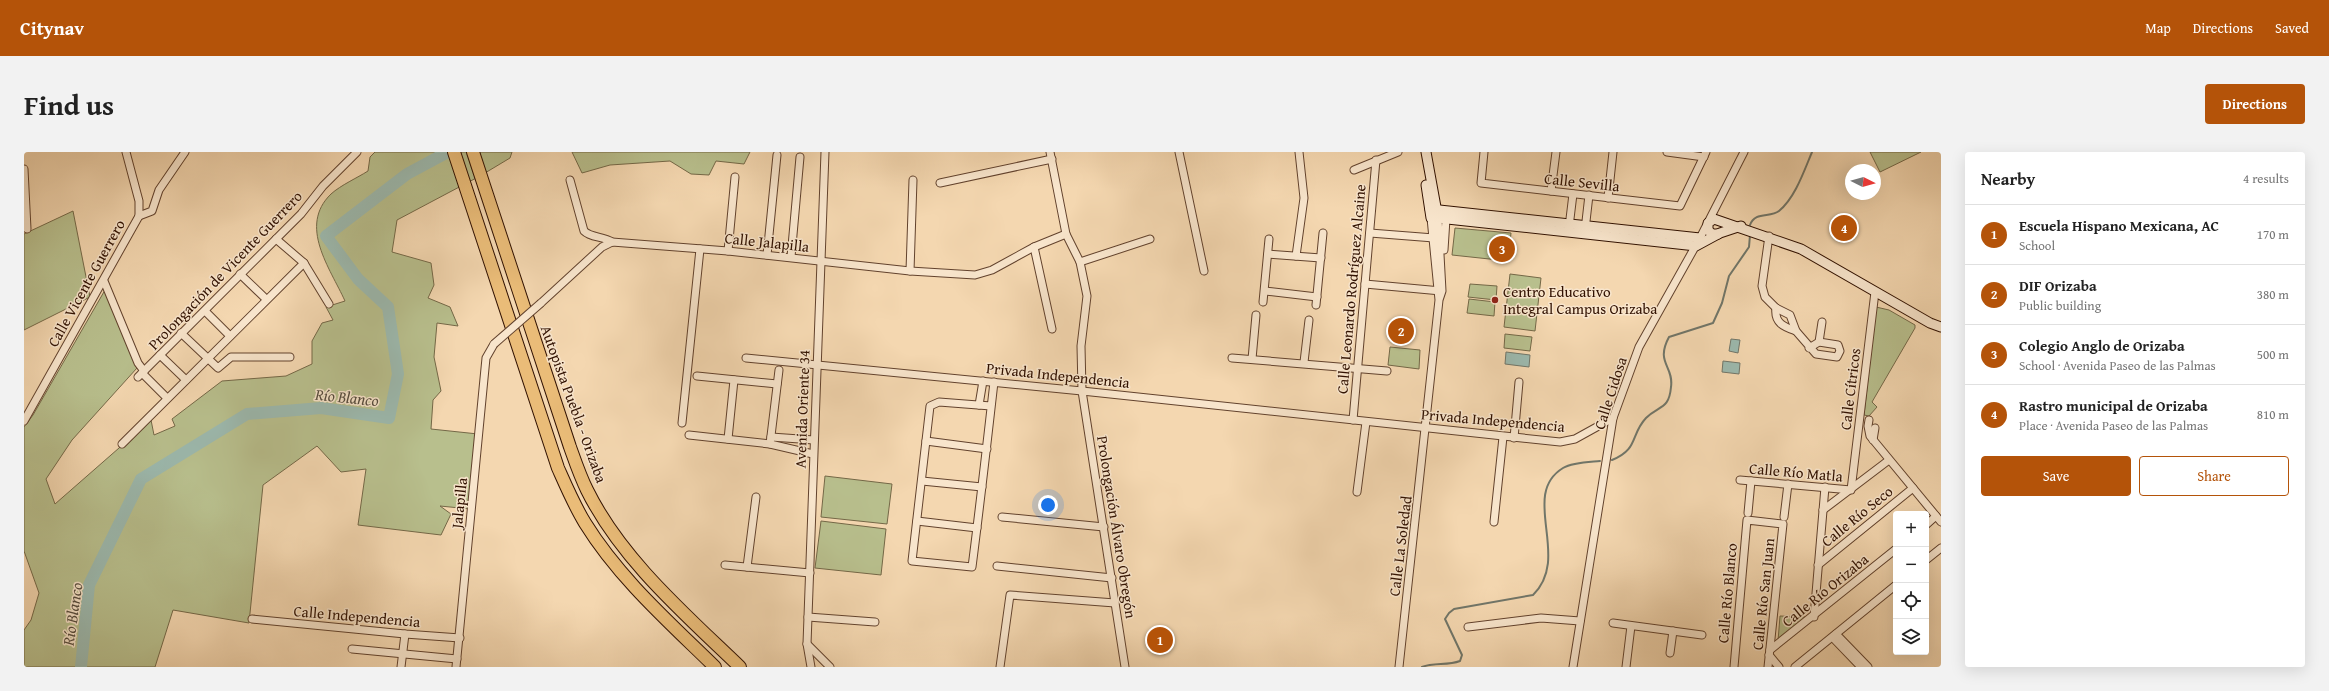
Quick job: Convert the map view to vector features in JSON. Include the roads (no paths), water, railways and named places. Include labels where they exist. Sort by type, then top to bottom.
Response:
[{"type":"highway","points":[[454,152],[558,468],[572,498],[589,528],[626,577],[715,667]]},
{"type":"highway","name":"Autopista Puebla - Orizaba","points":[[472,152],[570,448],[587,490],[610,528],[633,558],[740,667]]},
{"type":"street","name":"Calle Vicente Guerrero","points":[[24,421],[104,281],[139,216],[139,201],[126,152]]},
{"type":"street","points":[[139,216],[152,210],[159,190],[185,152]]},
{"type":"street","name":"Prolongación de Vicente Guerrero","points":[[104,281],[141,370],[160,355],[205,311],[301,214],[323,186],[357,152]]},
{"type":"street","name":"Avenida Oriente 34","points":[[812,667],[807,644],[816,365],[822,262],[825,152]]},
{"type":"street","points":[[1179,152],[1204,271]]},
{"type":"street","points":[[1296,256],[1304,188],[1299,152]]},
{"type":"street","points":[[1354,170],[1398,152]]},
{"type":"street","points":[[1420,152],[1439,214],[1434,238],[1439,291]]},
{"type":"street","points":[[1426,152],[1433,193],[1439,214],[1442,272],[1439,291]]},
{"type":"street","name":"Calle Sevilla","points":[[1484,152],[1481,183],[1680,206],[1705,154]]},
{"type":"street","points":[[1551,191],[1556,152]]},
{"type":"street","points":[[1608,198],[1613,152]]},
{"type":"street","points":[[1667,152],[1705,154]]},
{"type":"street","name":"Calle Cidosa","points":[[1573,667],[1613,418],[1640,348],[1698,242],[1744,152]]},
{"type":"street","points":[[767,255],[777,155]]},
{"type":"street","points":[[940,183],[1051,156]]},
{"type":"street","name":"Prolongación Álvaro Obregón","points":[[1051,156],[1066,234],[1080,262],[1087,305],[1081,346],[1082,391],[1125,667]]},
{"type":"street","points":[[791,257],[800,157]]},
{"type":"street","name":"Calle Leonardo Rodríguez Alcaine","points":[[1353,420],[1376,160]]},
{"type":"street","points":[[24,169],[28,229]]},
{"type":"street","points":[[728,251],[734,177]]},
{"type":"street","name":"Calle Jalapilla","points":[[570,180],[584,231],[587,234],[605,237],[612,242],[791,257],[822,262],[910,271],[982,274],[1034,247],[1066,234]]},
{"type":"street","points":[[910,271],[913,180]]},
{"type":"street","points":[[1569,229],[1573,194]]},
{"type":"street","points":[[1585,230],[1589,196]]},
{"type":"street","points":[[1439,214],[1698,242],[1741,226]]},
{"type":"street","points":[[1719,234],[1709,232],[1708,223],[1714,219],[1720,219],[1769,236],[1817,257],[1875,292],[1930,323],[1941,327]]},
{"type":"street","points":[[1719,234],[1724,226],[1720,219]]},
{"type":"street","points":[[1316,305],[1323,233]]},
{"type":"street","points":[[1370,233],[1434,238]]},
{"type":"street","points":[[1769,236],[1762,291],[1776,308],[1790,315],[1796,331],[1810,348],[1816,354],[1829,356],[1830,343],[1819,342],[1810,348]]},
{"type":"street","points":[[276,239],[304,263],[329,304]]},
{"type":"street","points":[[1080,262],[1150,239]]},
{"type":"street","points":[[1263,302],[1269,239]]},
{"type":"street","name":"Jalapilla","points":[[456,667],[486,358],[494,344],[602,247],[612,242]]},
{"type":"street","points":[[1034,247],[1052,329]]},
{"type":"street","points":[[682,423],[700,249]]},
{"type":"street","points":[[1268,254],[1321,258]]},
{"type":"street","points":[[122,444],[266,299],[304,263]]},
{"type":"street","points":[[240,274],[266,299]]},
{"type":"street","points":[[1365,284],[1439,291]]},
{"type":"street","points":[[1265,291],[1317,297]]},
{"type":"street","name":"Calle La Soledad","points":[[1399,667],[1426,428],[1439,291]]},
{"type":"street","name":"Calle Cítricos","points":[[1851,490],[1875,292]]},
{"type":"street","points":[[1776,308],[1776,317],[1781,325],[1796,331]]},
{"type":"street","points":[[205,311],[230,336]]},
{"type":"street","points":[[1252,359],[1256,315]]},
{"type":"street","points":[[1304,362],[1309,320]]},
{"type":"street","points":[[1819,342],[1822,322]]},
{"type":"street","points":[[1930,323],[1941,322]]},
{"type":"street","points":[[181,333],[218,368],[231,357],[290,358]]},
{"type":"street","points":[[160,355],[186,380]]},
{"type":"street","name":"Privada Independencia","points":[[746,358],[1082,391],[1503,437],[1567,442],[1613,418]]},
{"type":"street","points":[[1232,358],[1304,362],[1387,371]]},
{"type":"street","points":[[141,370],[167,398]]},
{"type":"street","points":[[771,440],[779,370]]},
{"type":"street","points":[[697,376],[777,384]]},
{"type":"street","points":[[728,439],[734,380]]},
{"type":"street","points":[[980,405],[983,381]]},
{"type":"street","points":[[991,406],[933,403],[930,406],[912,561],[972,567],[994,382]]},
{"type":"street","points":[[1514,438],[1519,382]]},
{"type":"street","points":[[1869,420],[1868,432],[1873,440],[1939,519],[1929,524]]},
{"type":"street","points":[[1357,492],[1366,422]]},
{"type":"street","points":[[1873,440],[1876,428]]},
{"type":"street","points":[[689,435],[728,439],[814,440]]},
{"type":"street","points":[[1494,522],[1503,437]]},
{"type":"street","points":[[771,440],[813,454]]},
{"type":"street","points":[[926,441],[987,448]]},
{"type":"street","points":[[1823,510],[1890,460]]},
{"type":"street","name":"Calle Río Matla","points":[[1740,480],[1851,490]]},
{"type":"street","points":[[922,481],[982,487]]},
{"type":"street","name":"Calle Río Blanco","points":[[1734,667],[1751,481]]},
{"type":"street","name":"Calle Río San Juan","points":[[1768,667],[1788,484]]},
{"type":"street","points":[[1814,617],[1825,488]]},
{"type":"street","name":"Calle Río Seco","points":[[1818,565],[1913,488]]},
{"type":"street","points":[[747,567],[756,497]]},
{"type":"street","points":[[1002,517],[1104,527]]},
{"type":"street","points":[[1747,517],[1784,521]]},
{"type":"street","points":[[917,522],[977,528]]},
{"type":"street","points":[[1929,558],[1941,548]]},
{"type":"street","name":"Calle Río Orizaba","points":[[1769,652],[1893,551]]},
{"type":"street","points":[[725,565],[810,573]]},
{"type":"street","points":[[997,566],[1112,578]]},
{"type":"street","points":[[1795,667],[1893,587]]},
{"type":"street","points":[[1000,667],[1010,595],[1116,603]]},
{"type":"street","points":[[808,617],[875,622]]},
{"type":"street","points":[[1468,627],[1541,618],[1580,621]]},
{"type":"street","name":"Calle Independencia","points":[[252,619],[460,638]]},
{"type":"street","points":[[1613,623],[1702,635]]},
{"type":"street","points":[[1626,667],[1631,626]]},
{"type":"street","points":[[1670,654],[1673,631]]},
{"type":"street","points":[[401,667],[404,634]]},
{"type":"street","points":[[1834,636],[1861,667]]},
{"type":"street","points":[[1834,636],[1868,667]]},
{"type":"street","points":[[807,644],[830,667]]},
{"type":"street","points":[[352,649],[457,659]]},
{"type":"street","points":[[1769,652],[1780,667]]},
{"type":"waterway","name":"Río Blanco","points":[[81,667],[89,585],[141,479],[247,414],[321,408],[389,418],[398,374],[388,307],[358,279],[326,236],[407,174],[448,152]]},
{"type":"waterway","points":[[1750,225],[1755,218],[1775,213],[1785,206],[1794,192],[1812,152]]},
{"type":"waterway","points":[[1612,460],[1621,456],[1626,451],[1633,441],[1641,424],[1668,400],[1671,380],[1664,359],[1664,353],[1669,337],[1713,323],[1722,303],[1729,276],[1749,247],[1750,235]]},
{"type":"waterway","points":[[1422,667],[1460,661],[1462,655],[1445,619],[1454,609],[1533,595],[1544,580],[1548,563],[1548,545],[1544,510],[1545,494],[1551,480],[1567,466],[1600,461]]},
{"type":"place","name":"Rastro municipal de Orizaba","points":[[1844,228]]},
{"type":"place","name":"Colegio Anglo de Orizaba","points":[[1502,249]]},
{"type":"place","name":"Centro Educativo Integral Campus Orizaba","points":[[1495,300]]},
{"type":"place","name":"DIF Orizaba","points":[[1401,331]]},
{"type":"place","name":"Escuela Hispano Mexicana, AC","points":[[1160,640]]}]
